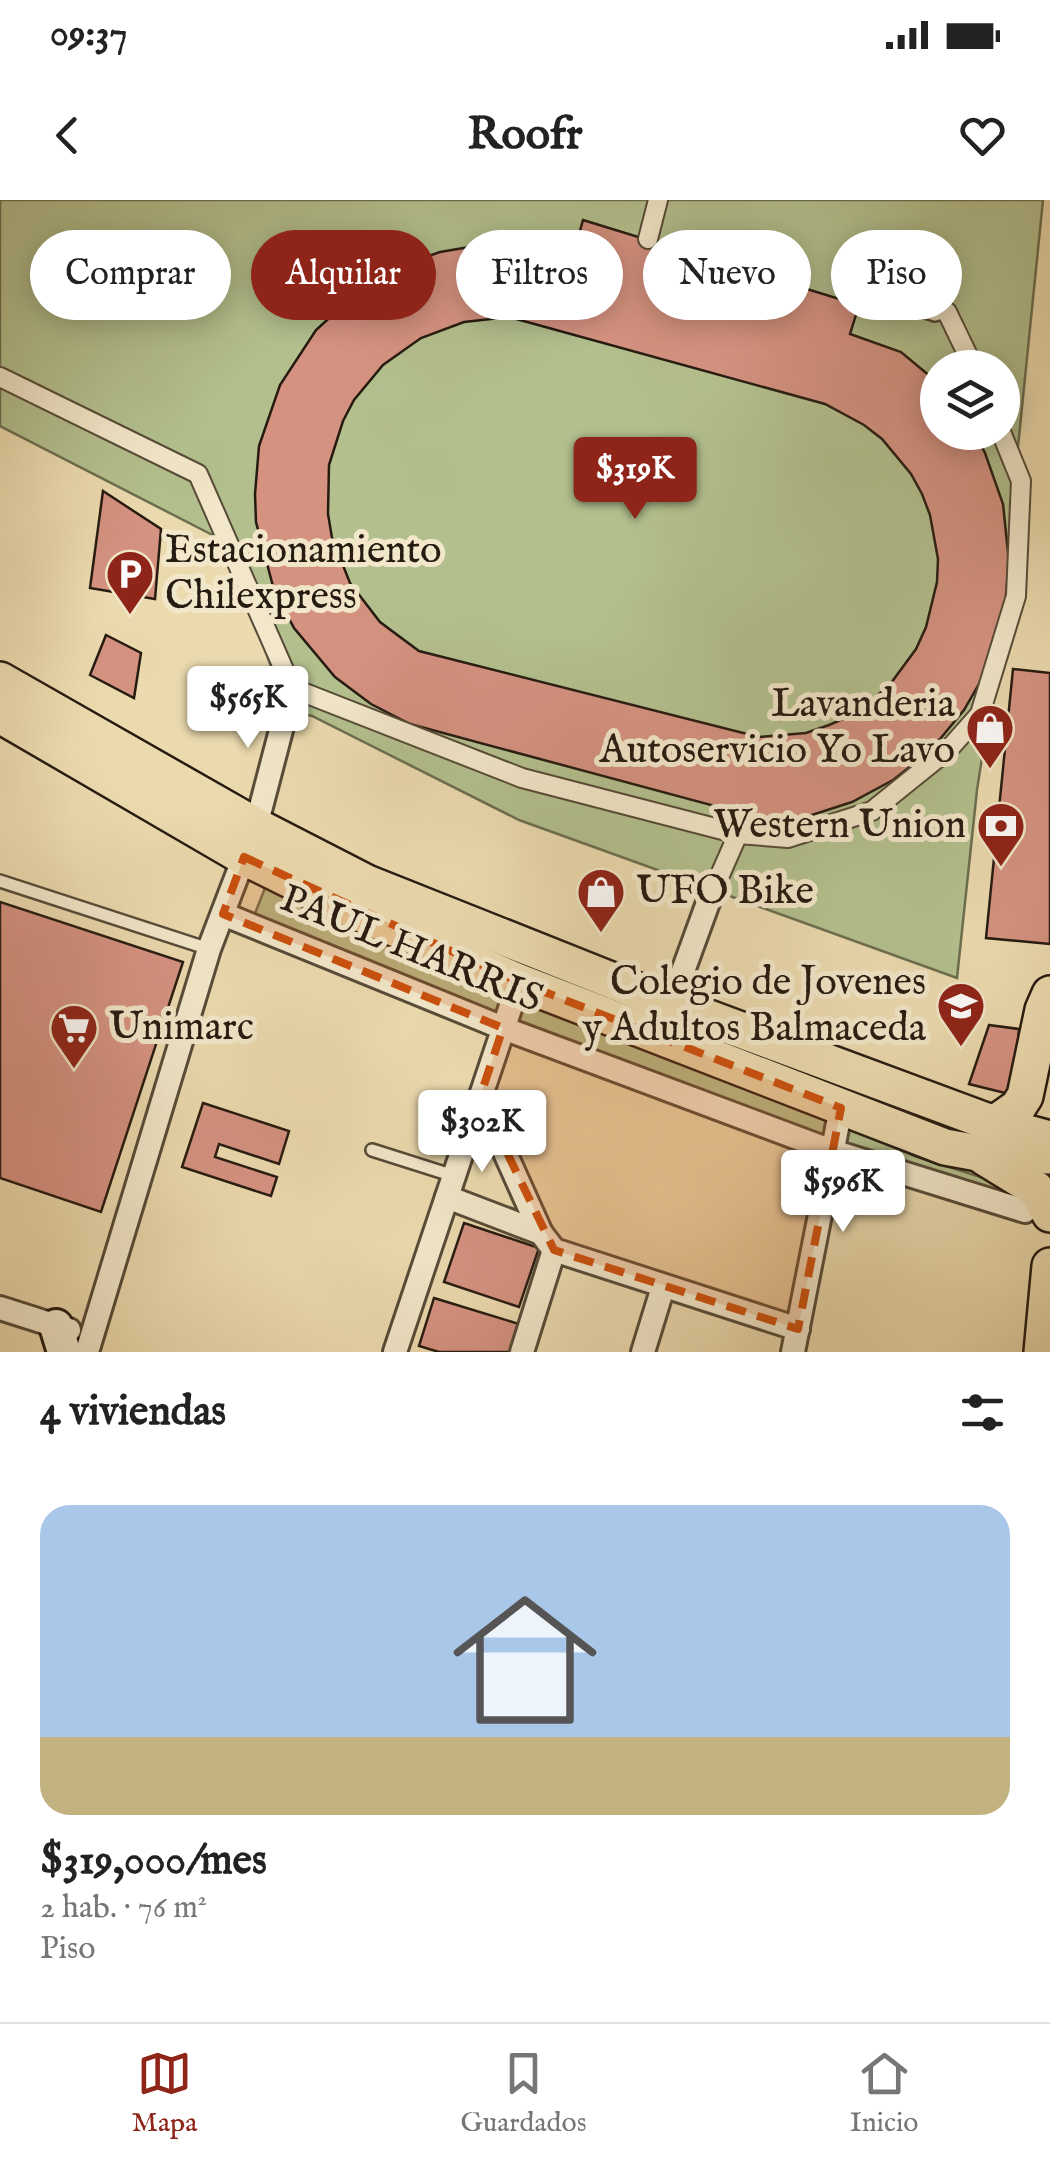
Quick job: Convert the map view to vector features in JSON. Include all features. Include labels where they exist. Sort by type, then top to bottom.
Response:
[{"type":"main road","points":[[0,680],[343,906],[519,982],[945,1147],[986,1139],[1050,1139]]},
{"type":"main road","points":[[0,715],[250,842],[671,1004],[986,1139],[1050,1156]]},
{"type":"main road","points":[[986,1139],[1025,1096],[1050,994]]},
{"type":"main road","points":[[986,1139],[1036,1188],[1037,1213]]},
{"type":"main road","points":[[1042,1352],[1050,1266]]},
{"type":"street","points":[[650,230],[658,200]]},
{"type":"street","points":[[951,320],[965,350]]},
{"type":"street","points":[[0,377],[198,474],[292,688],[250,842],[209,948],[75,1342],[0,1308]]},
{"type":"street","points":[[292,688],[522,778],[738,834],[788,838],[872,811],[949,749],[980,714],[1016,596],[1021,481],[1008,450]]},
{"type":"street","points":[[671,1004],[738,834]]},
{"type":"street","name":"PAUL HARRIS","points":[[223,914],[504,1028],[832,1150],[1037,1213]]},
{"type":"street","points":[[394,1352],[519,982]]},
{"type":"street","points":[[480,1096],[547,1241],[522,1352]]},
{"type":"street","points":[[450,1187],[547,1241],[796,1341],[841,1108]]},
{"type":"street","points":[[644,1352],[664,1287]]},
{"type":"lane","points":[[0,880],[209,948]]},
{"type":"lane","points":[[372,1150],[450,1187]]},
{"type":"highlighted area","points":[[244,857],[519,982],[841,1108],[798,1329],[554,1250],[480,1097],[503,1028],[223,914]]},
{"type":"green space","points":[[0,200],[1043,200],[1020,427],[1020,350],[920,350],[920,450],[1018,450],[1008,589],[977,790],[957,978],[519,820],[312,716],[273,707],[277,683],[232,545],[0,426]]},
{"type":"green space","points":[[267,883],[816,1111],[914,1156],[1009,1186],[1010,1201],[994,1204],[809,1130],[494,1018],[254,916]]},
{"type":"building","points":[[583,220],[615,230],[580,230]]},
{"type":"building","points":[[623,232],[643,238],[643,320],[811,320],[811,290],[831,296],[831,320],[854,320],[850,334],[901,352],[920,368],[920,450],[983,450],[1003,504],[1009,562],[1004,616],[987,670],[964,710],[930,751],[893,780],[852,802],[774,822],[410,724],[371,704],[335,677],[294,628],[274,590],[256,522],[259,446],[280,385],[316,330],[327,320],[436,320],[436,253],[456,249],[456,320],[482,320],[464,322],[421,338],[383,365],[354,400],[329,465],[328,514],[332,538],[350,583],[380,622],[419,651],[759,737],[806,733],[850,716],[888,687],[916,649],[937,582],[938,559],[922,494],[882,439],[825,404],[520,320],[623,320]]},
{"type":"building","points":[[103,491],[161,529],[155,599],[90,588]]},
{"type":"building","points":[[106,635],[141,653],[134,698],[90,675]]},
{"type":"building","points":[[1013,669],[1050,673],[1050,944],[986,938]]},
{"type":"building","name":"Unimarc","points":[[0,902],[183,962],[101,1212],[0,1178]]},
{"type":"building","points":[[989,1025],[1019,1029],[1013,1095],[969,1084]]},
{"type":"building","points":[[203,1103],[289,1131],[279,1164],[219,1144],[215,1157],[277,1177],[271,1196],[182,1167]]},
{"type":"building","points":[[464,1223],[539,1248],[519,1307],[444,1282]]},
{"type":"building","points":[[434,1298],[519,1324],[510,1352],[439,1352],[419,1346]]},
{"type":"place","name":"Estacionamiento Chilexpress","points":[[130,616]]},
{"type":"place","name":"Lavanderia Autoservicio Yo Lavo","points":[[990,770]]},
{"type":"place","name":"Western Union","points":[[1001,868]]},
{"type":"place","name":"UFO Bike","points":[[601,934]]},
{"type":"place","name":"Colegio de Jovenes y Adultos Balmaceda","points":[[961,1048]]},
{"type":"place","name":"Unimarc","points":[[74,1070]]}]
